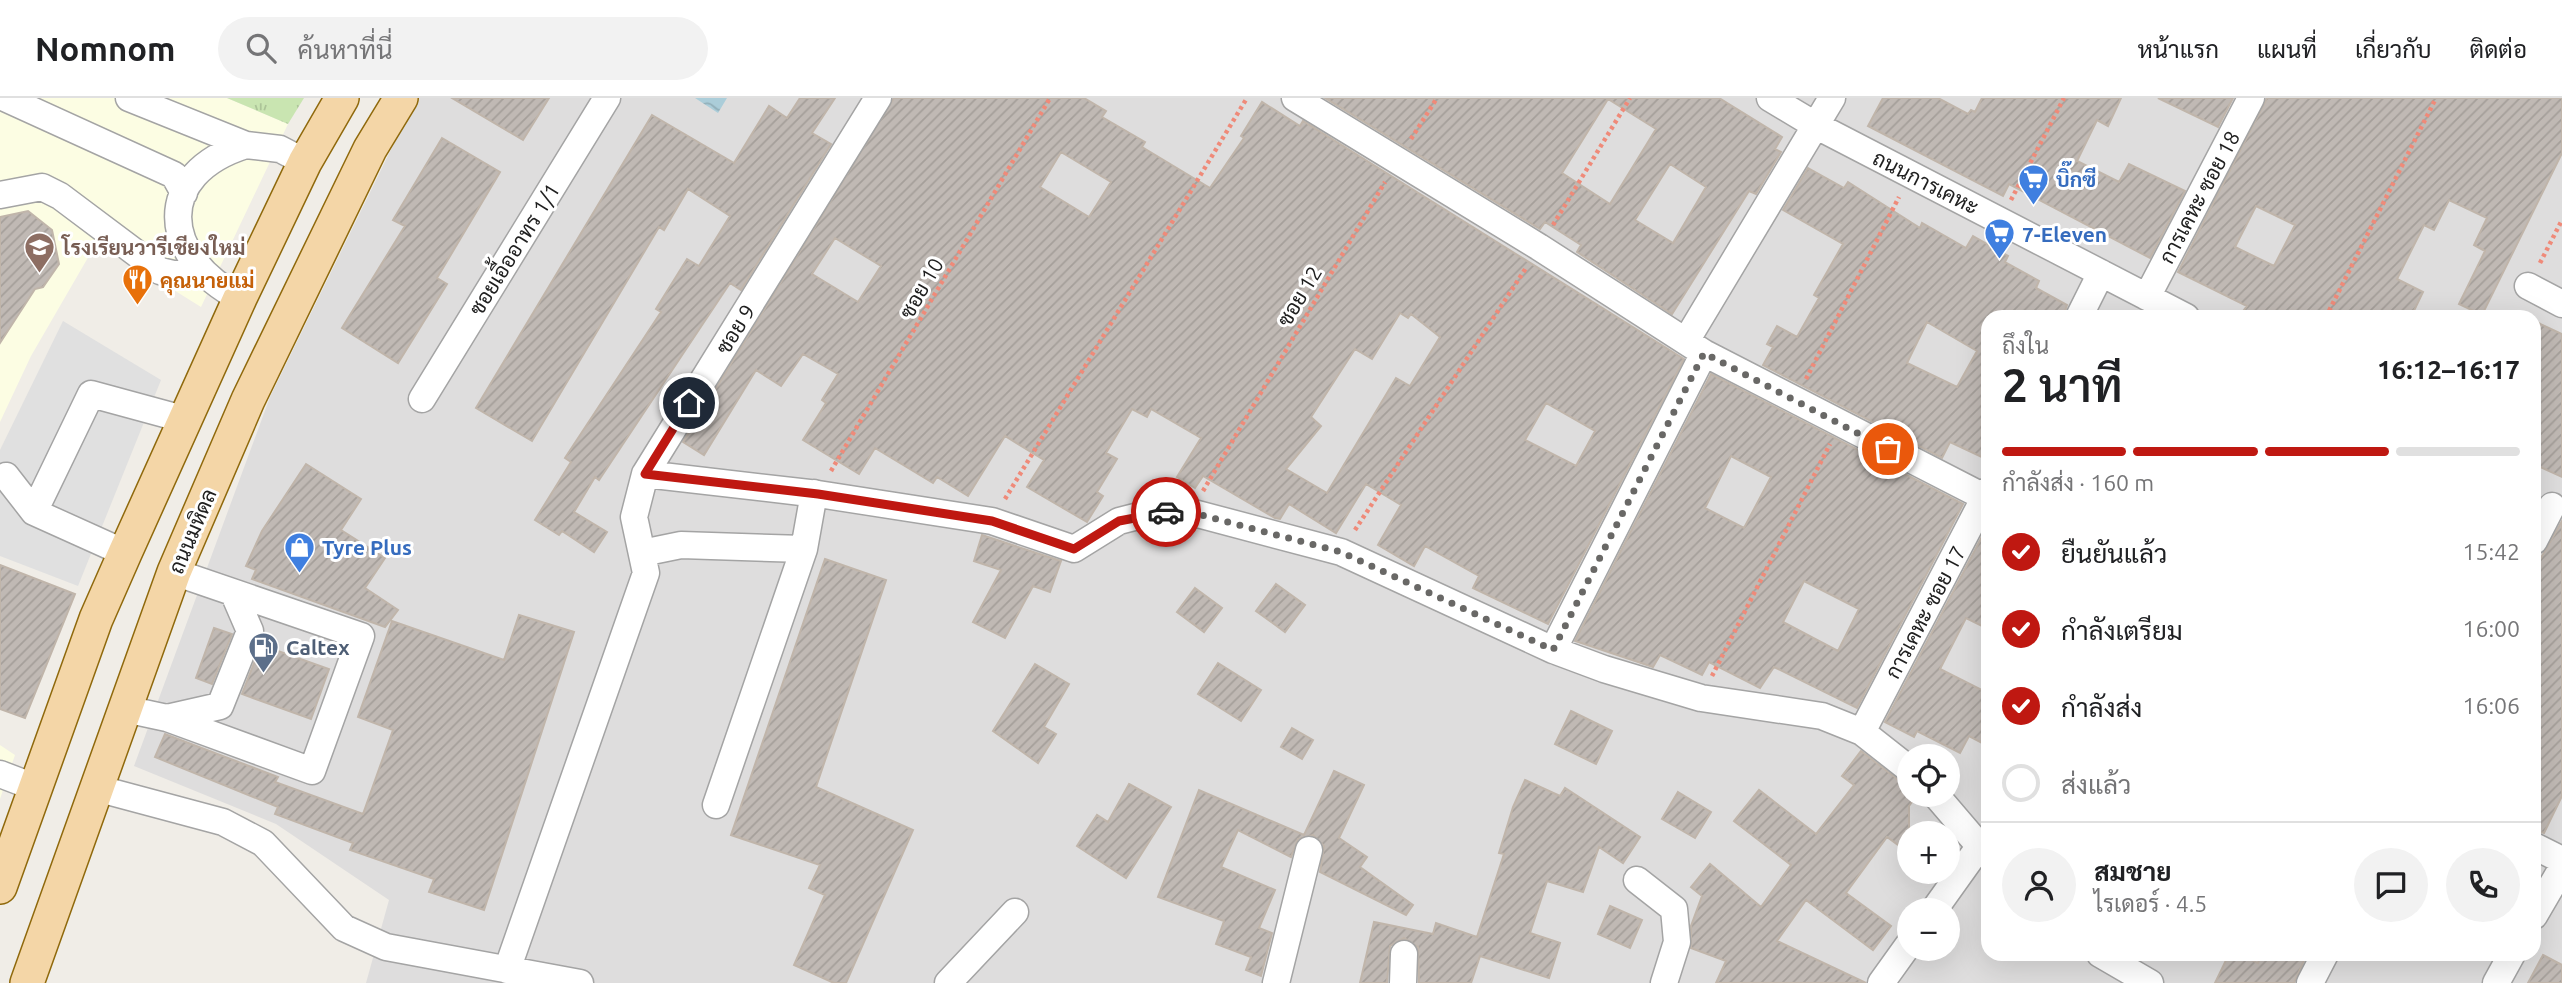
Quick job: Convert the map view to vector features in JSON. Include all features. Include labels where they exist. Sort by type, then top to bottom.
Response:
[{"type":"main road","points":[[0,887],[96,619],[183,419],[240,298],[305,162],[342,98]]},
{"type":"main road","name":"ถนนมหิดล","points":[[27,983],[174,572],[248,400],[370,149],[401,98]]},
{"type":"street","points":[[5,98],[174,175],[184,193]]},
{"type":"street","points":[[129,98],[246,145],[280,149],[305,162]]},
{"type":"street","name":"ซอยเอื้ออาทร 1/1","points":[[422,399],[607,98]]},
{"type":"street","name":"ซอย 9","points":[[644,563],[634,517],[645,474],[878,98]]},
{"type":"street","points":[[1295,98],[1539,247],[1695,347],[1840,424],[1981,493]]},
{"type":"street","name":"ถนนการเคหะ","points":[[1770,98],[1815,125],[2172,310]]},
{"type":"street","points":[[1553,650],[1695,347],[1832,98]]},
{"type":"street","name":"การเคหะ ซอย 18","points":[[2147,297],[2251,98]]},
{"type":"street","points":[[240,298],[215,285],[191,259],[177,230],[184,193],[207,164],[246,145]]},
{"type":"street","points":[[0,195],[42,187],[60,196],[160,271],[173,274],[204,273]]},
{"type":"street","points":[[2082,310],[2101,273]]},
{"type":"street","points":[[2528,286],[2562,304]]},
{"type":"street","points":[[34,512],[91,394],[183,419]]},
{"type":"street","points":[[645,474],[816,493],[992,521],[1074,549],[1119,521],[1154,512],[1190,512],[1341,552],[1553,650],[1604,669],[1701,698],[1822,716],[1862,732],[1897,760]]},
{"type":"street","points":[[6,476],[34,512],[125,553]]},
{"type":"street","points":[[716,805],[804,549],[816,493]]},
{"type":"street","points":[[2541,524],[2549,505]]},
{"type":"street","name":"การเคหะ ซอย 17","points":[[1862,732],[1981,507]]},
{"type":"street","points":[[507,970],[644,563],[681,545],[804,549]]},
{"type":"street","points":[[125,709],[167,718],[312,771],[361,636],[174,572]]},
{"type":"street","points":[[167,718],[220,706],[250,631],[234,594]]},
{"type":"street","points":[[0,774],[34,787]]},
{"type":"street","points":[[96,788],[223,821],[263,843],[344,928],[386,947],[580,983]]},
{"type":"street","points":[[1946,807],[1981,848]]},
{"type":"street","points":[[1276,983],[1308,849]]},
{"type":"street","points":[[2541,850],[2562,860]]},
{"type":"street","points":[[1944,898],[1981,855]]},
{"type":"street","points":[[2541,904],[2562,867]]},
{"type":"street","points":[[1637,880],[1674,909],[1677,942],[1664,983]]},
{"type":"street","points":[[948,983],[1015,912]]},
{"type":"street","points":[[1403,983],[1404,954]]},
{"type":"street","points":[[1881,983],[1897,961]]},
{"type":"street","points":[[2119,961],[2150,983]]},
{"type":"street","points":[[2310,983],[2321,961]]},
{"type":"street","points":[[2496,983],[2508,961]]},
{"type":"path","name":"ซอย 10","points":[[816,493],[1050,98]]},
{"type":"path","points":[[992,521],[1247,98]]},
{"type":"path","name":"ซอย 12","points":[[1190,512],[1437,98]]},
{"type":"path","points":[[1341,552],[1539,247],[1630,98]]},
{"type":"path","points":[[2000,221],[2064,98]]},
{"type":"path","points":[[2330,310],[2436,98]]},
{"type":"path","points":[[1795,401],[1911,174]]},
{"type":"path","points":[[1701,698],[1840,424]]},
{"type":"shaded area","name":"โรงเรียนวารีเชียงใหม่","points":[[0,98],[227,98],[288,124],[201,307],[97,242],[31,356],[0,422]]},
{"type":"shaded area","points":[[419,98],[2562,98],[2562,983],[366,983],[389,900],[276,824],[134,766],[270,397],[403,125]]},
{"type":"shaded area","points":[[63,321],[161,380],[78,586],[0,556],[0,450]]},
{"type":"shaded area","points":[[0,745],[15,755],[0,799]]},
{"type":"green space","points":[[227,98],[304,98],[288,124]]},
{"type":"water","points":[[695,98],[727,98],[718,113]]},
{"type":"building","points":[[452,98],[549,98],[523,140]]},
{"type":"building","points":[[800,98],[835,98],[812,133],[831,144],[741,290],[730,283],[599,480],[595,477],[574,512],[607,532],[594,552],[562,531],[559,535],[535,520],[571,462],[565,458],[661,312],[656,309],[687,259],[699,266],[730,216],[688,189],[664,230],[659,227],[532,441],[476,408],[652,115],[734,163],[769,106],[787,118]]},
{"type":"building","points":[[894,98],[1084,98],[1106,111],[1102,117],[1145,142],[1142,147],[1210,188],[1244,138],[1241,136],[1262,102],[1300,126],[1303,121],[1684,359],[1548,624],[1473,588],[1479,576],[1425,546],[1414,566],[1378,545],[1401,505],[1366,484],[1336,533],[1289,504],[1280,519],[1275,518],[1203,476],[1195,488],[1177,477],[1201,438],[1151,409],[1147,417],[1132,409],[1106,453],[1117,459],[1097,492],[1103,496],[1087,522],[1027,487],[1044,460],[1005,436],[968,496],[937,477],[933,483],[875,448],[859,474],[803,440],[826,403],[822,400],[838,374],[803,354],[781,386],[756,370],[704,455],[683,442]],"holes":[[[1061,152],[1111,182],[1089,217],[1040,187]],[[835,238],[881,266],[858,302],[812,274]],[[1400,313],[1408,318],[1411,314],[1440,337],[1410,386],[1396,378],[1327,493],[1286,469],[1321,426],[1311,417],[1355,349],[1372,359]],[[1546,403],[1595,431],[1576,466],[1525,440]]]},
{"type":"building","points":[[1325,98],[1719,98],[1782,137],[1775,149],[1781,152],[1756,194],[1749,191],[1672,314],[1577,252],[1581,245],[1545,222],[1540,229]],"holes":[[[1608,99],[1656,129],[1610,204],[1562,173]],[[1670,164],[1706,187],[1673,243],[1635,220]]]},
{"type":"building","points":[[1883,98],[1938,98],[1968,114],[1971,110],[1975,112],[1982,98],[2121,98],[2108,126],[2097,120],[2077,161],[2119,182],[2129,164],[2185,191],[2150,258],[2009,184],[2003,196],[1868,126]]},
{"type":"building","points":[[2158,98],[2233,98],[2218,127]]},
{"type":"building","points":[[2267,98],[2562,98],[2562,153],[2484,310],[2472,310],[2459,304],[2485,251],[2474,245],[2487,218],[2449,200],[2434,230],[2424,225],[2397,279],[2423,292],[2414,310],[2244,310],[2247,306],[2178,272]],"holes":[[[2256,206],[2295,225],[2274,266],[2235,247]]]},
{"type":"building","points":[[442,138],[500,172],[437,278],[447,284],[398,363],[342,328],[405,226],[393,220]]},
{"type":"building","points":[[1808,168],[1844,188],[1848,182],[1920,228],[1922,223],[1966,248],[1973,236],[2008,256],[2005,262],[2039,281],[2036,288],[2067,305],[2065,310],[1981,310],[1981,457],[1950,442],[1942,458],[1763,365],[1773,347],[1767,344],[1777,326],[1797,337],[1819,298],[1814,295],[1843,244],[1783,210]],"holes":[[[1927,322],[1977,351],[1957,387],[1907,363]]]},
{"type":"building","points":[[28,211],[52,230],[59,264],[43,287],[35,289],[0,343],[0,217]]},
{"type":"building","points":[[2541,324],[2562,334],[2562,477],[2541,467]]},
{"type":"building","points":[[1711,374],[1963,504],[1857,708],[1774,667],[1760,688],[1709,662],[1702,675],[1660,655],[1653,667],[1575,641]],"holes":[[[1731,456],[1771,477],[1744,528],[1705,508]],[[1804,581],[1859,609],[1838,651],[1783,622]]]},
{"type":"building","points":[[306,464],[361,499],[341,530],[385,558],[365,588],[398,610],[385,627],[252,579],[256,570],[246,566],[262,531]]},
{"type":"building","points":[[2562,521],[2562,796],[2544,833],[2541,832],[2541,558]]},
{"type":"building","points":[[982,535],[1061,561],[1050,592],[1033,586],[1005,638],[973,622],[1001,570],[974,561]]},
{"type":"building","points":[[1981,538],[1981,626],[1966,618],[1940,669],[1981,690],[1981,742],[1969,736],[1960,753],[1960,744],[1942,744],[1917,731],[1914,737],[1885,722]]},
{"type":"building","points":[[825,559],[886,580],[816,787],[913,830],[846,983],[834,983],[794,965],[825,895],[809,888],[820,865],[731,835]]},
{"type":"building","points":[[0,565],[75,594],[25,718],[0,709]]},
{"type":"building","points":[[1276,584],[1305,605],[1285,632],[1256,611]]},
{"type":"building","points":[[1195,588],[1222,608],[1204,632],[1177,612]]},
{"type":"building","points":[[519,615],[574,632],[484,910],[429,892],[434,879],[350,850],[353,843],[275,814],[278,807],[155,757],[165,734],[278,777],[275,782],[363,814],[393,730],[358,717],[392,621],[504,660]]},
{"type":"building","points":[[214,628],[232,634],[212,684],[196,678]]},
{"type":"building","points":[[261,645],[329,669],[311,719],[242,694]]},
{"type":"building","points":[[1218,663],[1261,690],[1241,721],[1198,694]]},
{"type":"building","points":[[1035,664],[1069,684],[1044,727],[1056,734],[1038,763],[993,731]]},
{"type":"building","points":[[1571,711],[1612,731],[1596,764],[1555,744]]},
{"type":"building","points":[[1292,728],[1313,740],[1302,759],[1281,747]]},
{"type":"building","points":[[1861,751],[1897,779],[1897,807],[1909,807],[1909,821],[1897,821],[1897,844],[1887,837],[1846,893],[1891,926],[1873,950],[1806,900],[1777,941],[1866,983],[1716,983],[1726,961],[1691,948],[1691,926],[1702,896],[1691,887],[1710,864],[1761,907],[1791,865],[1734,821],[1759,790],[1816,834],[1854,785],[1842,776]]},
{"type":"building","points":[[1334,771],[1364,785],[1339,838],[1367,857],[1360,867],[1413,905],[1406,915],[1320,872],[1324,846],[1313,835],[1298,839],[1291,857],[1238,830],[1221,867],[1275,890],[1259,928],[1272,933],[1261,976],[1246,970],[1251,957],[1216,944],[1224,921],[1158,897],[1199,790],[1304,835]]},
{"type":"building","points":[[1525,780],[1560,796],[1565,788],[1640,837],[1623,863],[1599,847],[1583,892],[1547,881],[1530,933],[1560,943],[1549,978],[1480,956],[1471,983],[1419,983],[1418,947],[1404,938],[1390,946],[1387,983],[1360,983],[1374,922],[1433,934],[1436,923],[1477,937],[1504,854],[1499,853],[1513,807]]},
{"type":"building","points":[[1129,784],[1171,807],[1126,878],[1077,846],[1097,815],[1108,822]]},
{"type":"building","points":[[1678,792],[1711,812],[1695,838],[1662,819]]},
{"type":"building","points":[[1610,906],[1642,920],[1630,948],[1598,934]]},
{"type":"building","points":[[2543,955],[2562,965],[2562,983],[2528,983]]},
{"type":"building","points":[[2226,961],[2304,961],[2294,983],[2215,983]]},
{"type":"way so far","points":[[1166,512],[1190,512],[1341,552],[1553,650],[1704,353],[1888,449]]},
{"type":"place","name":"บิ๊กซี","points":[[2033,206]]},
{"type":"place","name":"7-Eleven","points":[[1999,261]]},
{"type":"place","name":"โรงเรียนวารีเชียงใหม่","points":[[39,274]]},
{"type":"place","name":"คุณนายแม่","points":[[137,307]]},
{"type":"place","name":"Tyre Plus","points":[[299,574]]},
{"type":"place","name":"Caltex","points":[[263,674]]},
{"type":"route","points":[[689,403],[645,474],[818,494],[992,521],[1074,549],[1119,521],[1154,512],[1166,512]]}]
